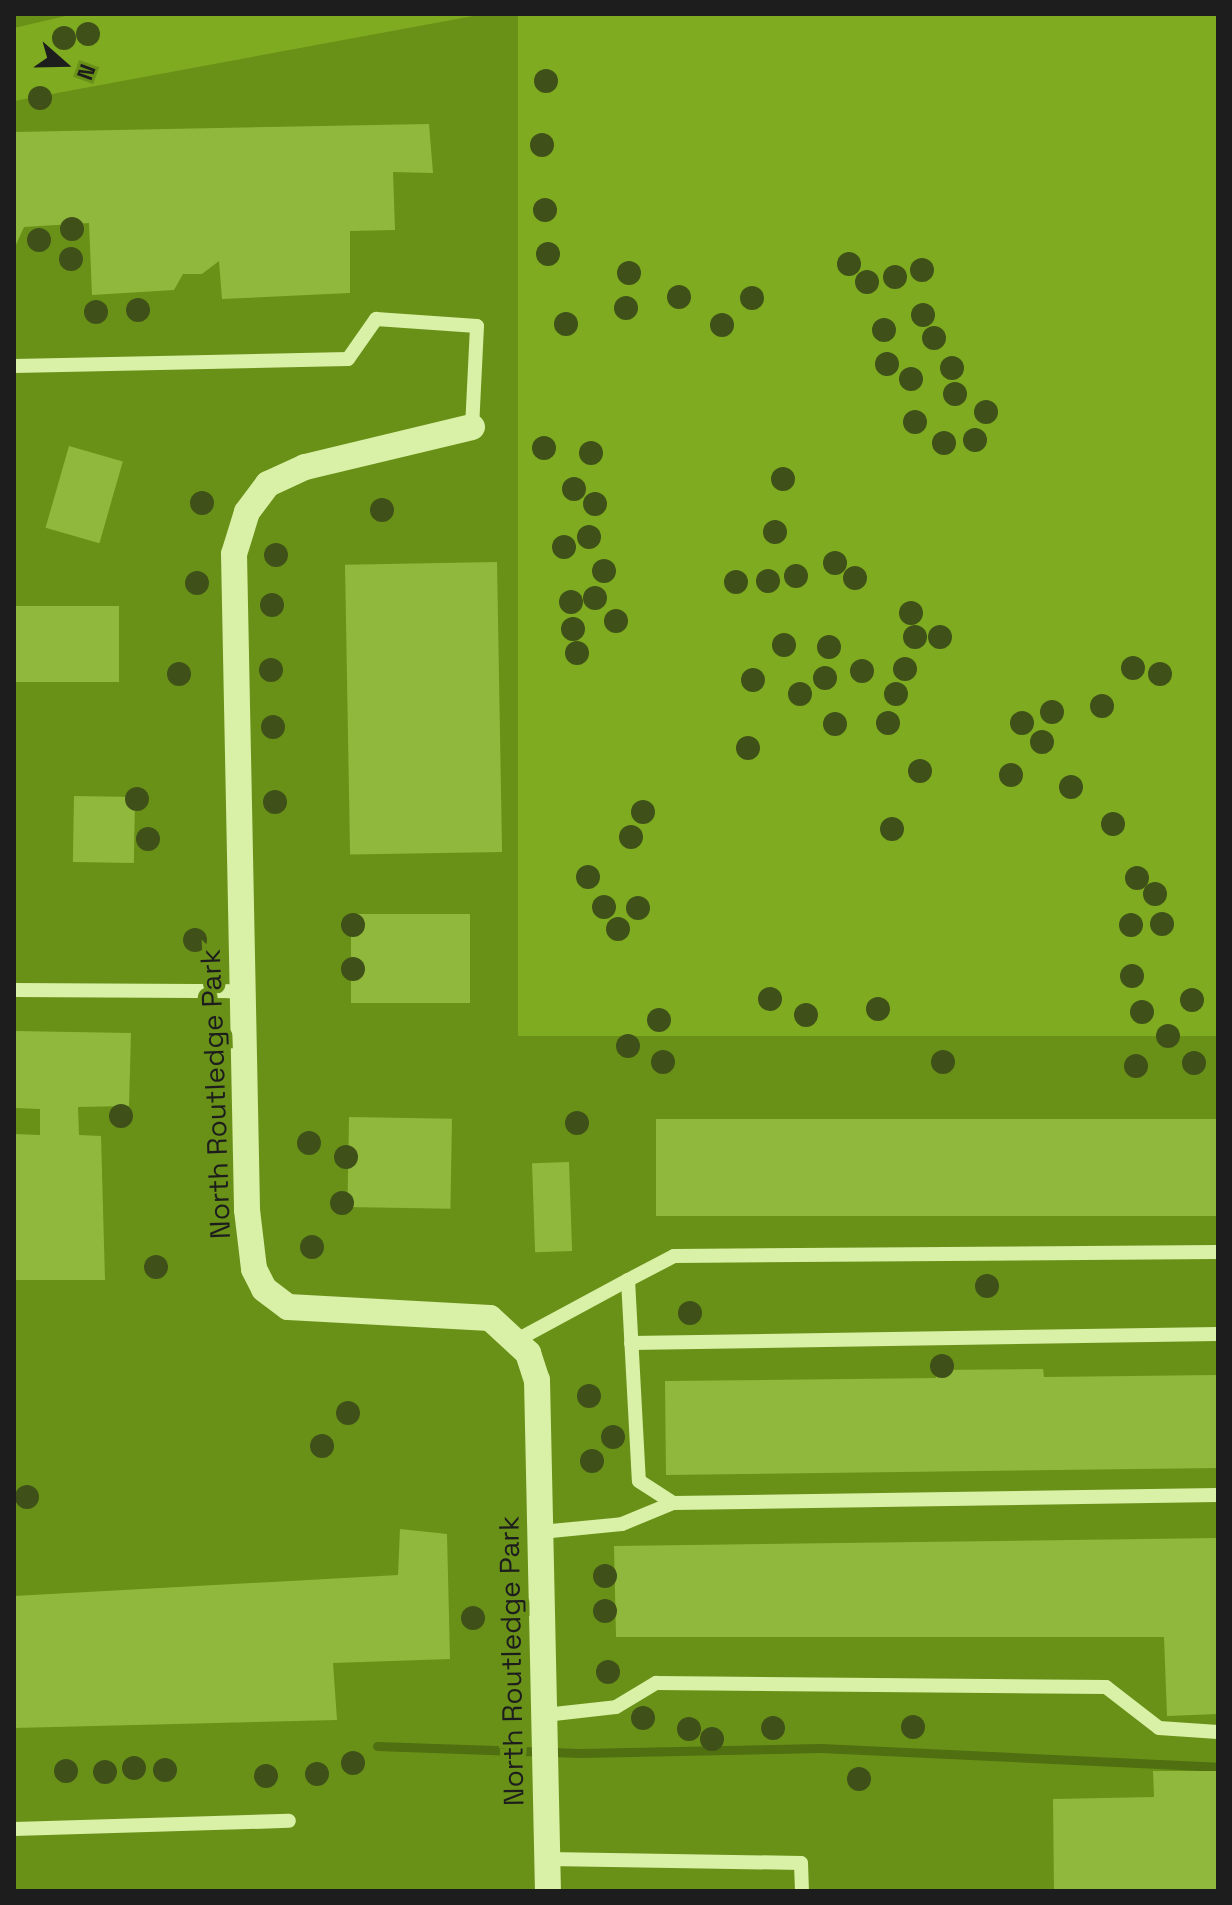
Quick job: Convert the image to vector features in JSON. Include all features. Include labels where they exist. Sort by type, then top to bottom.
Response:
[{"type":"street","name":"North Routledge Park","points":[[472,427],[305,467],[268,484],[247,512],[234,554],[247,1210],[254,1269],[264,1289],[288,1307],[317,1312],[457,1313],[490,1318],[517,1340],[537,1380],[548,1891]]},
{"type":"lane","points":[[14,366],[348,359],[376,319],[477,326],[472,427]]},
{"type":"lane","points":[[14,990],[242,991]]},
{"type":"lane","points":[[517,1340],[674,1256],[1218,1252]]},
{"type":"lane","points":[[628,1280],[639,1481],[673,1503]]},
{"type":"lane","points":[[631,1343],[1218,1334]]},
{"type":"lane","points":[[541,1532],[622,1524],[673,1503],[1218,1495]]},
{"type":"lane","points":[[545,1715],[616,1707],[656,1683],[1106,1687],[1159,1728],[1218,1732]]},
{"type":"lane","points":[[14,1829],[289,1821]]},
{"type":"lane","points":[[548,1859],[801,1863],[802,1891]]},
{"type":"green space","points":[[74,14],[484,14],[14,101],[14,28]]},
{"type":"green space","points":[[518,14],[1218,14],[1218,1036],[518,1036]]},
{"type":"building","points":[[429,124],[433,173],[393,172],[395,230],[350,231],[350,293],[222,299],[219,261],[202,274],[183,274],[174,290],[92,295],[89,223],[24,227],[14,249],[14,132]]},
{"type":"building","points":[[69,446],[123,461],[99,543],[46,528]]},
{"type":"building","points":[[497,562],[502,852],[350,855],[345,565]]},
{"type":"building","points":[[14,606],[119,606],[119,682],[14,682]]},
{"type":"building","points":[[74,796],[135,797],[134,863],[73,862]]},
{"type":"building","points":[[351,914],[470,914],[470,1003],[351,1003]]},
{"type":"building","points":[[14,1031],[131,1033],[129,1106],[78,1107],[79,1135],[101,1136],[105,1280],[15,1280],[14,1134],[40,1135],[40,1109],[14,1108]]},
{"type":"building","points":[[349,1117],[452,1119],[450,1209],[347,1207]]},
{"type":"building","points":[[656,1119],[1218,1119],[1218,1216],[656,1216]]},
{"type":"building","points":[[569,1162],[572,1251],[535,1252],[532,1163]]},
{"type":"building","points":[[1043,1369],[1044,1377],[1218,1375],[1218,1468],[666,1475],[665,1381],[936,1378],[936,1370]]},
{"type":"building","points":[[400,1529],[447,1534],[450,1659],[333,1663],[337,1720],[14,1728],[14,1596],[398,1575]]},
{"type":"building","points":[[1218,1538],[1218,1714],[1167,1716],[1164,1637],[616,1637],[614,1546]]},
{"type":"building","points":[[1153,1771],[1218,1771],[1218,1891],[1054,1891],[1053,1799],[1154,1797]]},
{"type":"waterway","points":[[377,1746],[581,1753],[821,1748],[1218,1767]]}]
